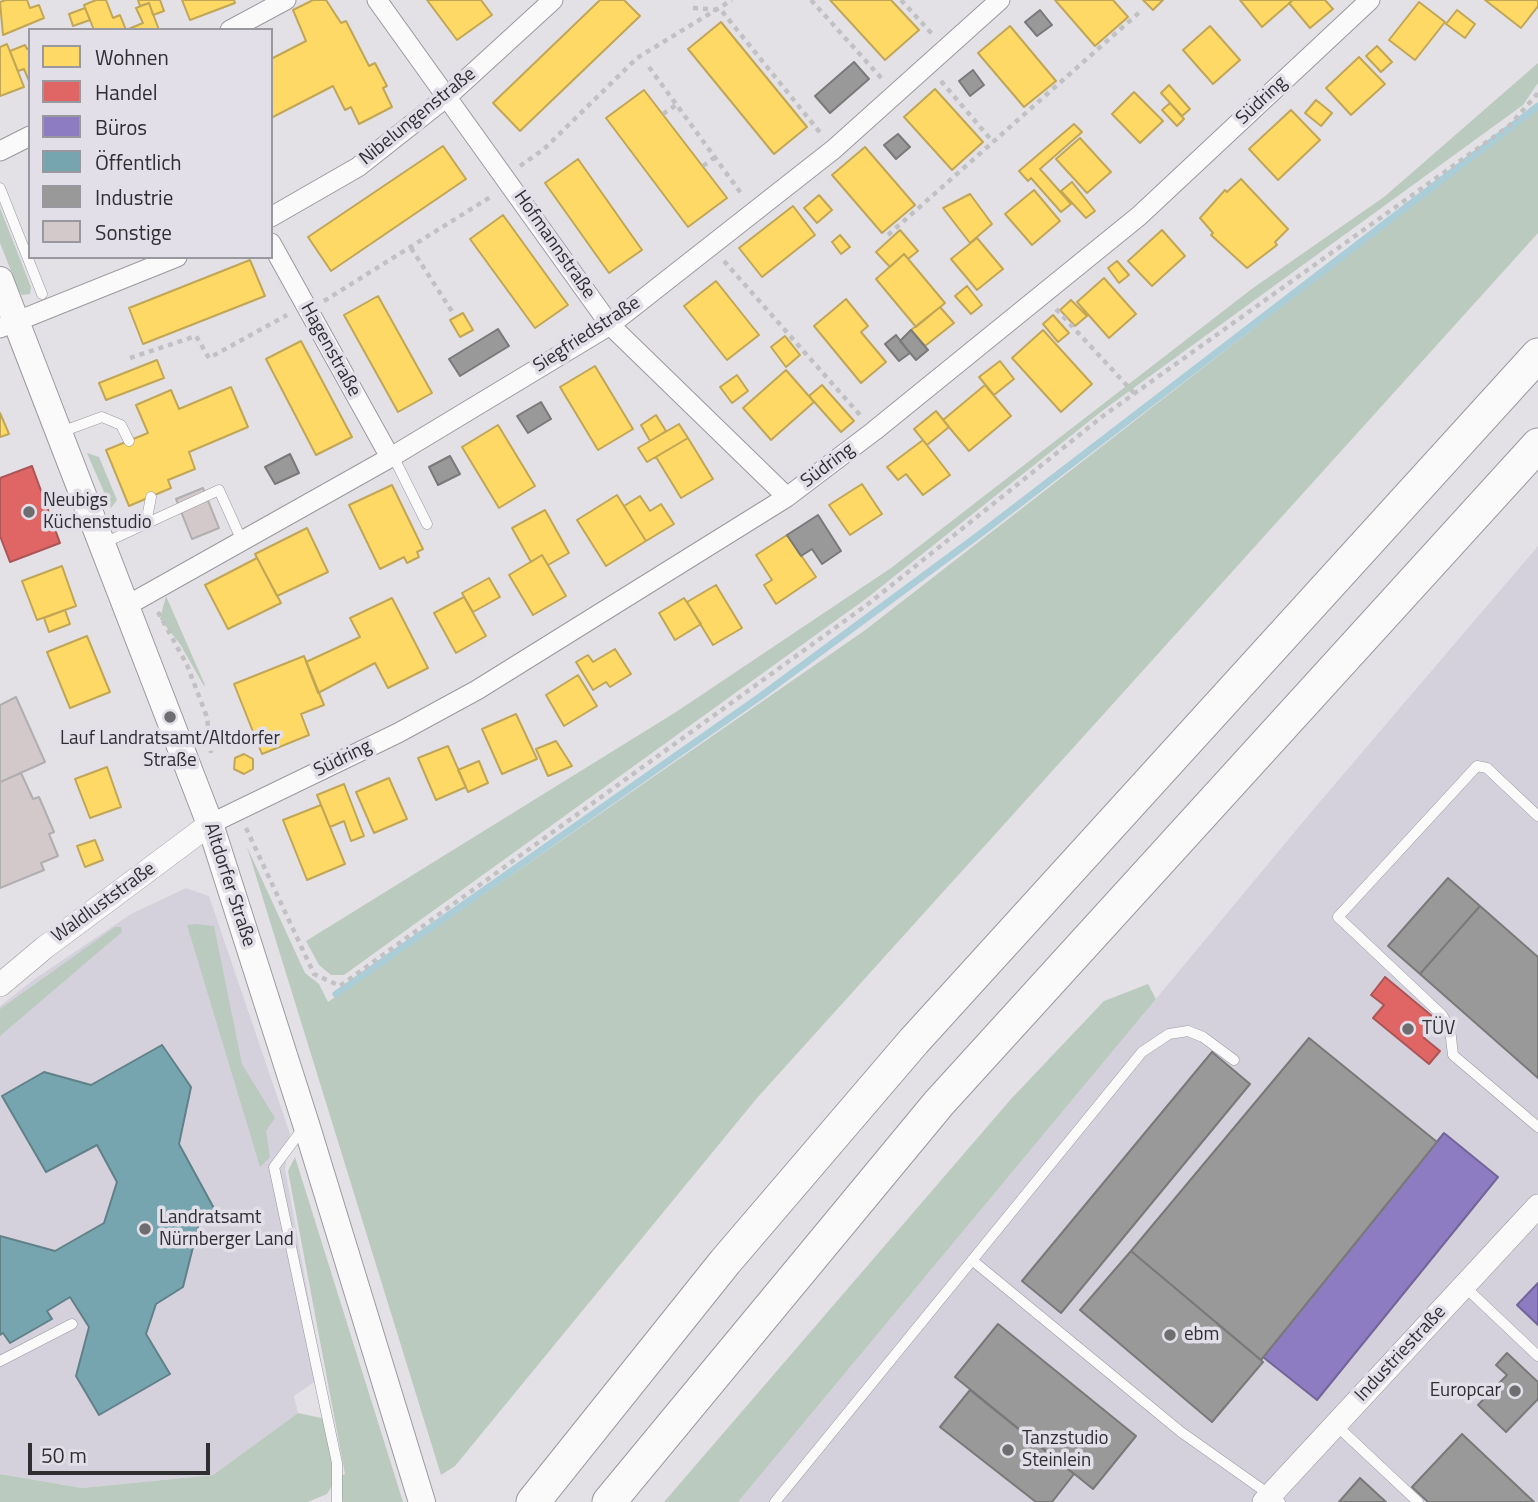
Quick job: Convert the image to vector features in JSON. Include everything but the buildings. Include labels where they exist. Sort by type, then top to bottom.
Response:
[{"type":"highway","points":[[533,1502],[725,1262],[914,1041],[1538,355]]},
{"type":"highway","points":[[609,1502],[939,1103],[1538,445]]},
{"type":"main road","name":"Altdorfer Straße","points":[[0,280],[8,325],[61,433],[210,824],[422,1502]]},
{"type":"street","points":[[234,28],[286,0]]},
{"type":"street","name":"Hofmannstraße","points":[[377,0],[610,325],[786,496]]},
{"type":"street","name":"Nibelungenstraße","points":[[273,216],[358,167],[448,96],[553,0]]},
{"type":"street","name":"Südring","points":[[210,824],[398,733],[477,690],[786,496],[874,431],[1139,216],[1370,0]]},
{"type":"street","name":"Siegfriedstraße","points":[[128,605],[391,456],[610,325],[834,149],[992,3]]},
{"type":"street","points":[[0,152],[28,137]]},
{"type":"street","name":"Hagenstraße","points":[[273,247],[391,456]]},
{"type":"street","points":[[8,325],[172,259]]},
{"type":"street","name":"Waldluststraße","points":[[0,985],[44,948],[210,824]]},
{"type":"street","name":"Industriestraße","points":[[1272,1499],[1336,1424],[1538,1206]]},
{"type":"lane","points":[[0,188],[28,259]]},
{"type":"lane","points":[[28,259],[42,294]]},
{"type":"lane","points":[[61,433],[102,417],[121,425],[128,441]]},
{"type":"lane","points":[[391,456],[427,524]]},
{"type":"lane","points":[[103,543],[219,490],[242,541]]},
{"type":"lane","points":[[146,523],[151,497]]},
{"type":"lane","points":[[1538,816],[1487,768],[1477,766],[1338,917],[1442,1015],[1450,1029],[1453,1055],[1538,1127]]},
{"type":"lane","points":[[775,1502],[1142,1052],[1169,1034],[1188,1031],[1203,1037],[1234,1060]]},
{"type":"lane","points":[[306,1124],[274,1167],[337,1463],[337,1502]]},
{"type":"lane","points":[[972,1260],[1181,1432],[1272,1499]]},
{"type":"lane","points":[[1464,1286],[1538,1356]]},
{"type":"lane","points":[[0,1361],[72,1324]]},
{"type":"lane","points":[[1336,1424],[1418,1502]]},
{"type":"path","points":[[130,358],[196,336],[209,358],[306,308],[411,248],[544,149],[637,58],[721,10],[732,0]]},
{"type":"path","points":[[811,0],[895,93]]},
{"type":"path","points":[[901,0],[946,48]]},
{"type":"path","points":[[693,8],[721,10],[834,149]]},
{"type":"path","points":[[888,235],[1142,10]]},
{"type":"path","points":[[927,65],[993,142]]},
{"type":"path","points":[[649,66],[754,211]]},
{"type":"path","points":[[244,824],[314,974],[340,986],[868,604],[1134,393],[1509,126],[1538,93]]},
{"type":"path","points":[[663,114],[677,104]]},
{"type":"path","points":[[703,166],[715,157]]},
{"type":"path","points":[[710,246],[874,431]]},
{"type":"path","points":[[411,248],[453,313]]},
{"type":"path","points":[[1043,294],[1134,393]]},
{"type":"path","points":[[186,684],[194,683]]},
{"type":"shaded area","points":[[1538,546],[1538,1502],[738,1502],[1312,811]]},
{"type":"shaded area","points":[[186,888],[209,896],[290,1134],[285,1169],[323,1376],[294,1396],[298,1413],[213,1475],[82,1488],[0,1474],[0,1006],[36,978],[131,914]]},
{"type":"green space","points":[[1538,63],[1538,83],[1523,105],[1102,411],[867,598],[344,975],[331,975],[319,965],[306,941],[676,712],[891,568],[1253,288],[1384,197]]},
{"type":"green space","points":[[1538,104],[1538,233],[757,1098],[455,1466],[441,1475],[247,847],[305,973],[319,984],[328,1002],[864,631],[1531,113]]},
{"type":"green space","points":[[0,208],[31,287],[30,294],[22,295],[19,291],[0,243]]},
{"type":"green space","points":[[87,453],[99,457],[117,500],[111,508]]},
{"type":"green space","points":[[166,596],[204,686],[180,644],[160,619]]},
{"type":"green space","points":[[187,925],[214,926],[242,1064],[275,1118],[266,1131],[270,1157],[260,1167]]},
{"type":"green space","points":[[115,927],[121,927],[122,932],[0,1036],[0,1009]]},
{"type":"green space","points":[[1148,984],[1156,999],[738,1502],[664,1502],[1011,1099],[1104,1001]]},
{"type":"green space","points":[[295,1157],[403,1502],[343,1502],[336,1479],[327,1494],[308,1502],[0,1502],[0,1474],[82,1488],[213,1475],[298,1413],[326,1419],[336,1478],[345,1474],[288,1171]]},
{"type":"waterway","points":[[336,994],[761,696],[980,534],[1538,106]]},
{"type":"place","name":"Neubigs Küchenstudio","points":[[29,512]]},
{"type":"place","name":"Lauf Landratsamt/Altdorfer Straße","points":[[170,717]]},
{"type":"place","name":"TÜV","points":[[1408,1029]]},
{"type":"place","name":"Landratsamt Nürnberger Land","points":[[145,1229]]},
{"type":"place","name":"ebm","points":[[1170,1335]]},
{"type":"place","name":"Europcar","points":[[1515,1391]]},
{"type":"place","name":"Tanzstudio Steinlein","points":[[1008,1450]]}]
